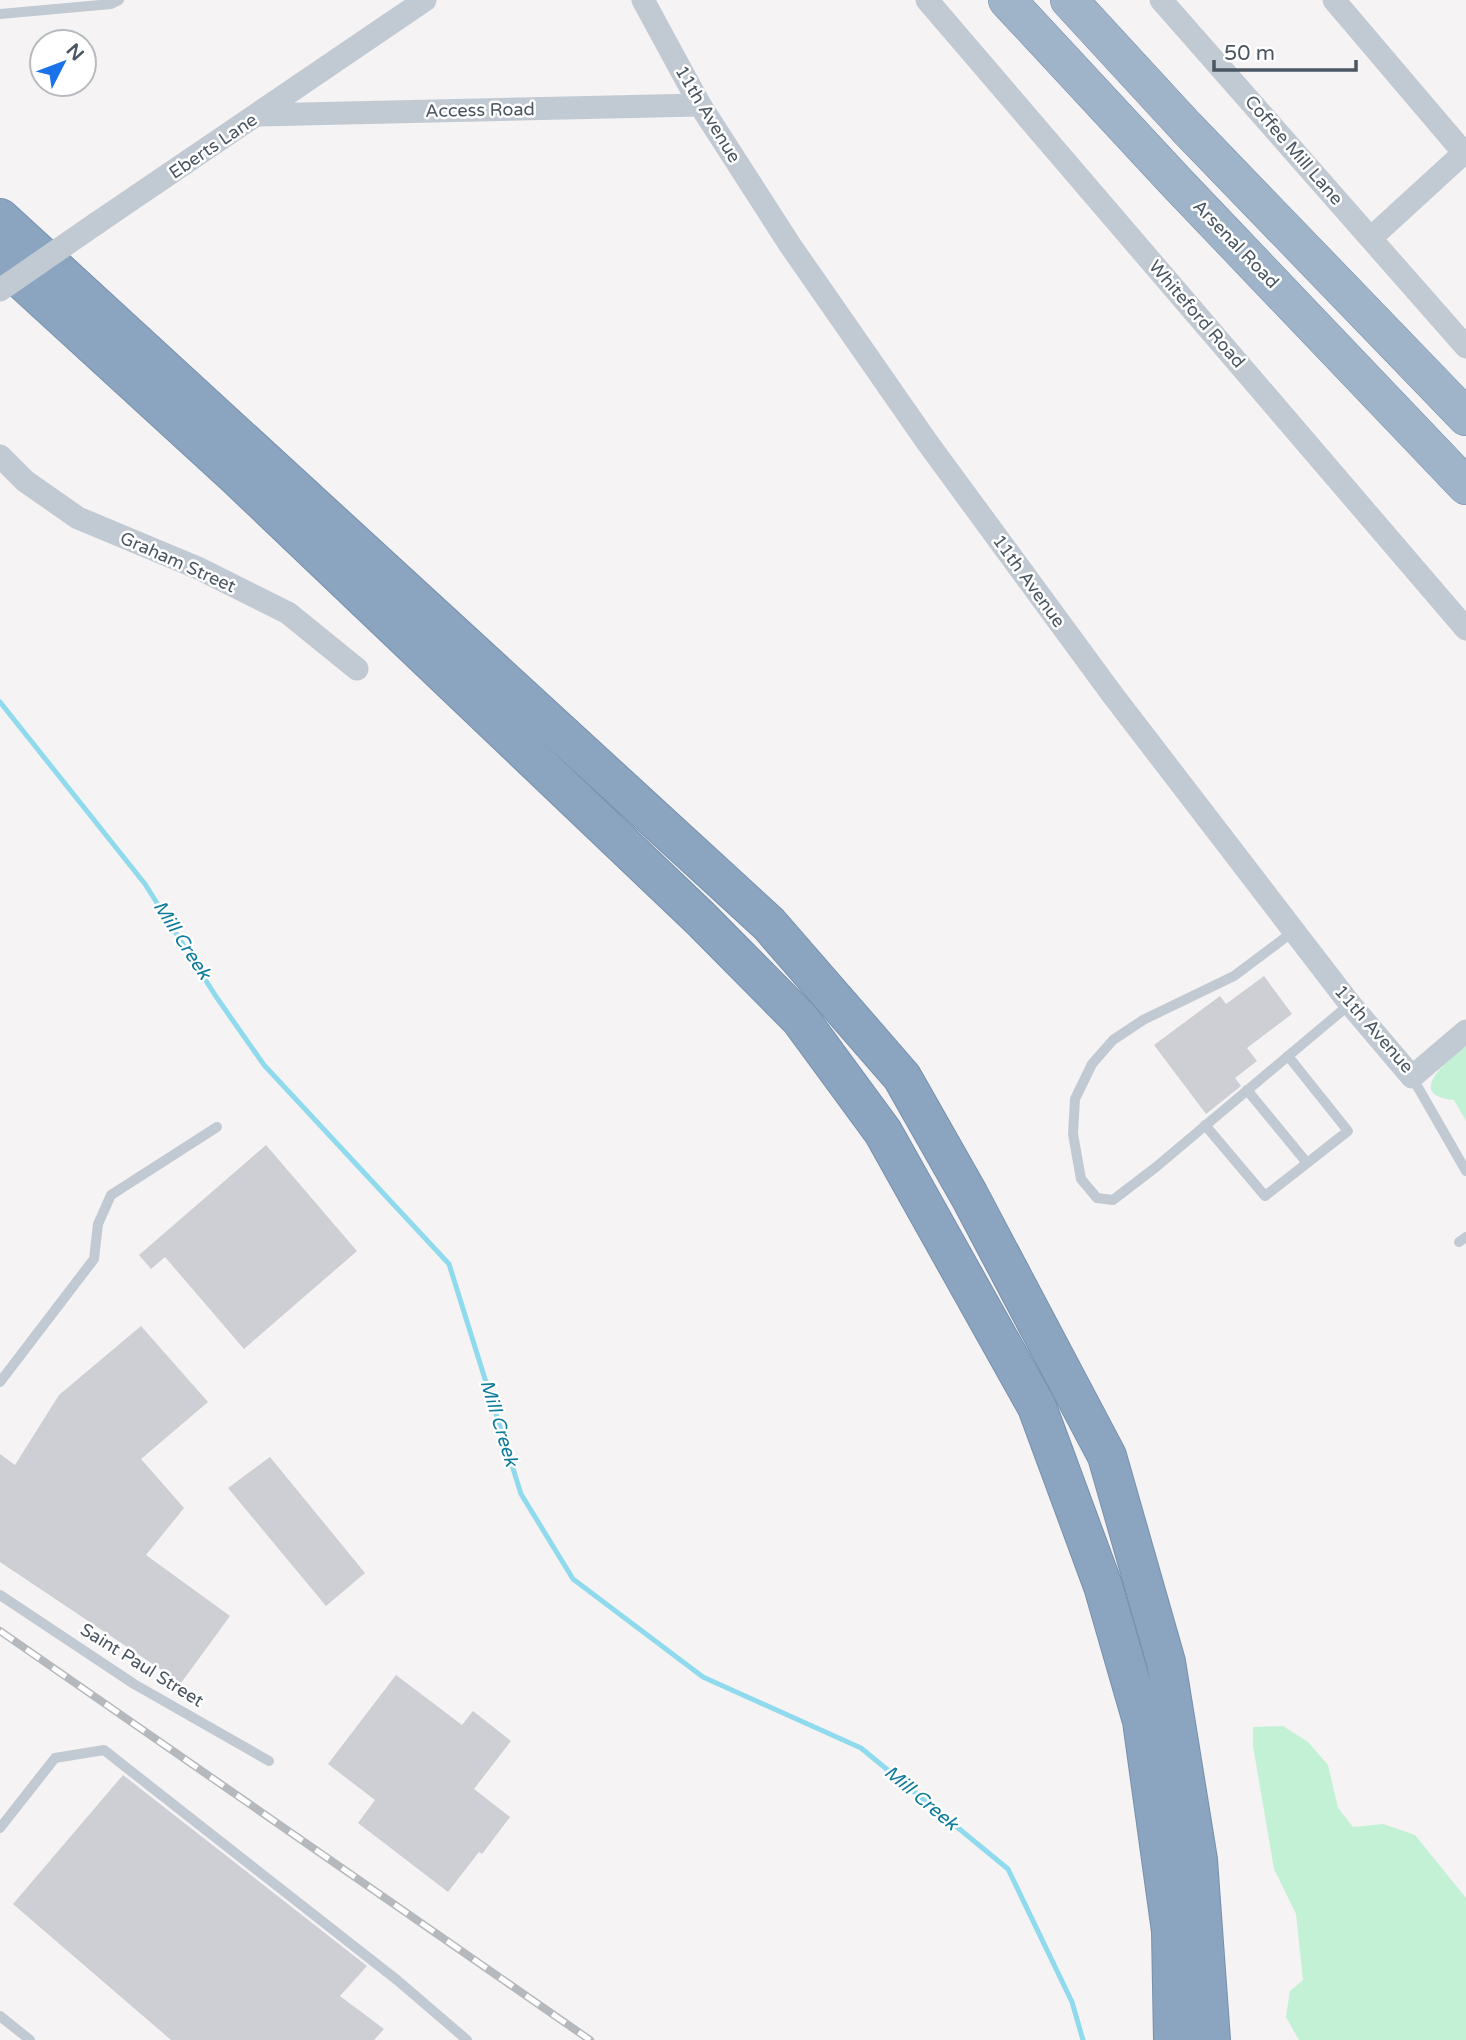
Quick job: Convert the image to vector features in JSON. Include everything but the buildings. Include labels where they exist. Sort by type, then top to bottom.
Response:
[{"type":"highway","name":"Arsenal Road","points":[[1007,0],[1466,486]]},
{"type":"highway","points":[[1069,0],[1186,127],[1466,417]]},
{"type":"highway","points":[[0,218],[769,923],[902,1077],[970,1195],[1107,1456],[1167,1662],[1198,1860],[1211,2040]]},
{"type":"highway","points":[[0,260],[234,475],[700,918],[800,1019],[883,1132],[1037,1407],[1103,1586],[1142,1721],[1171,1931],[1173,2040]]},
{"type":"street","name":"Eberts Lane","points":[[0,290],[425,0]]},
{"type":"street","name":"11th Avenue","points":[[643,0],[700,106],[790,245],[927,442],[1112,694],[1350,1004],[1412,1077],[1466,1031]]},
{"type":"street","name":"Whiteford Road","points":[[927,0],[1466,629]]},
{"type":"street","name":"Coffee Mill Lane","points":[[1161,0],[1466,347]]},
{"type":"street","points":[[1334,0],[1465,152],[1371,238]]},
{"type":"street","name":"Access Road","points":[[259,115],[700,106]]},
{"type":"street","name":"Graham Street","points":[[0,456],[25,481],[78,518],[198,568],[288,613],[357,669]]},
{"type":"lane","points":[[0,14],[111,4],[119,0]]},
{"type":"lane","points":[[1294,931],[1234,976],[1143,1020],[1113,1040],[1092,1064],[1075,1099],[1073,1134],[1081,1179],[1097,1198],[1113,1200],[1350,1004]]},
{"type":"lane","points":[[1205,1125],[1265,1196],[1348,1130],[1288,1056]]},
{"type":"lane","points":[[1412,1077],[1466,1171]]},
{"type":"lane","points":[[1247,1090],[1307,1163]]},
{"type":"lane","points":[[0,1382],[94,1259],[98,1224],[111,1195],[217,1127]]},
{"type":"lane","name":"Saint Paul Street","points":[[0,1595],[134,1684],[269,1761]]},
{"type":"lane","points":[[0,1828],[55,1758],[104,1750],[397,1980],[467,2040]]},
{"type":"lane","points":[[0,2016],[30,2040]]},
{"type":"green space","points":[[1466,1046],[1466,1121],[1454,1100],[1439,1097],[1432,1091],[1431,1084],[1442,1067]]},
{"type":"green space","points":[[1283,1726],[1308,1742],[1328,1765],[1338,1808],[1353,1827],[1383,1824],[1415,1835],[1466,1898],[1466,2040],[1299,2040],[1286,2017],[1290,1991],[1303,1980],[1296,1914],[1274,1869],[1253,1746],[1253,1727]]},
{"type":"waterway","name":"Mill Creek","points":[[0,702],[145,884],[215,995],[264,1065],[449,1264],[521,1494],[573,1579],[703,1677],[861,1748],[1008,1869],[1072,2002],[1083,2040]]},
{"type":"railway","points":[[0,1631],[590,2040]]}]
